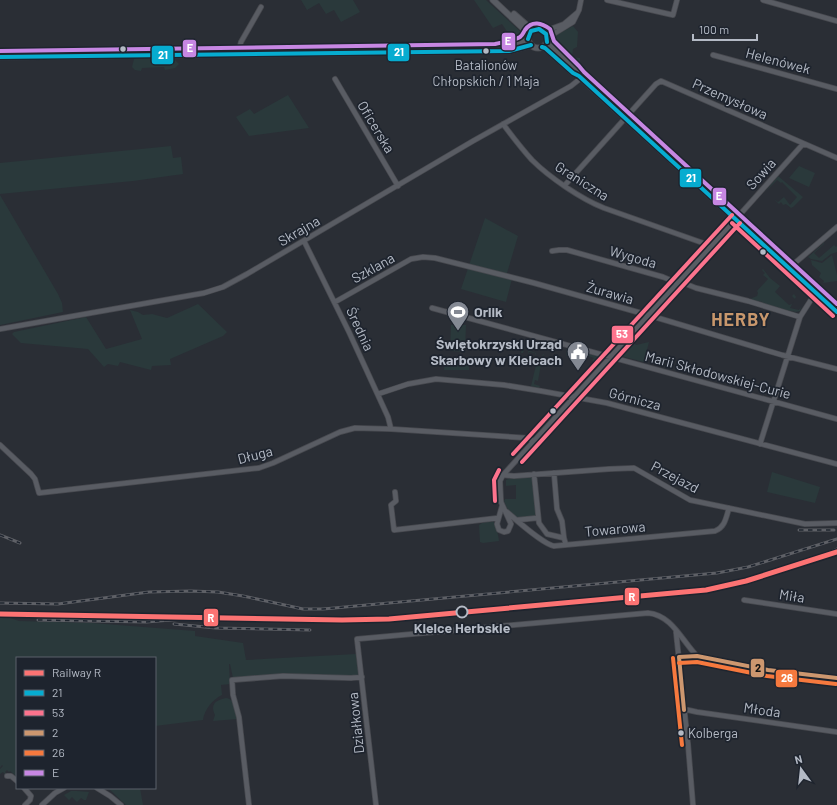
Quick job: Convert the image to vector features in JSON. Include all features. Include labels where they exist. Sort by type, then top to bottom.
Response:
[{"type":"street","points":[[493,0],[529,36],[531,45]]},
{"type":"street","points":[[498,0],[521,21],[534,30],[539,29],[545,31],[564,24],[579,10]]},
{"type":"street","points":[[542,47],[547,40],[573,22],[579,10],[581,0]]},
{"type":"street","points":[[607,0],[673,15],[677,0]]},
{"type":"street","points":[[764,0],[837,21]]},
{"type":"street","points":[[238,54],[241,42],[261,8]]},
{"type":"street","points":[[496,50],[516,45],[529,36],[534,30]]},
{"type":"street","points":[[545,31],[547,40],[552,48],[576,70],[580,77]]},
{"type":"street","points":[[0,57],[509,51],[531,45],[536,48],[542,47],[545,48],[572,73],[580,77],[625,117],[837,312]]},
{"type":"street","name":"Helenówek","points":[[713,55],[837,89]]},
{"type":"street","name":"Skrajna","points":[[0,329],[209,292],[235,281],[503,124],[571,86],[580,77]]},
{"type":"street","name":"Oficerska","points":[[335,79],[398,186]]},
{"type":"street","name":"Przemysłowa","points":[[625,117],[657,83],[662,81],[837,158]]},
{"type":"street","points":[[565,186],[625,117]]},
{"type":"street","name":"Graniczna","points":[[503,124],[533,161],[565,186],[598,206],[703,243],[710,248]]},
{"type":"street","name":"Sowia","points":[[503,475],[803,144]]},
{"type":"street","points":[[789,268],[807,251],[837,227]]},
{"type":"street","name":"Średnia","points":[[304,241],[335,302],[378,394],[389,420],[391,429]]},
{"type":"street","name":"Wygoda","points":[[552,251],[567,250],[800,317]]},
{"type":"street","name":"Szklana","points":[[335,302],[411,259],[422,257]]},
{"type":"street","name":"Żurawia","points":[[422,257],[435,258],[472,267],[837,369]]},
{"type":"street","points":[[760,444],[772,401],[800,317],[816,292]]},
{"type":"street","name":"Marii Skłodowskiej-Curie","points":[[432,308],[837,419]]},
{"type":"street","name":"Górnicza","points":[[378,394],[408,384],[436,379],[504,385],[607,403],[837,464]]},
{"type":"street","name":"Długa","points":[[0,445],[31,474],[39,493],[254,469],[273,463],[346,430],[363,428],[528,438],[533,441]]},
{"type":"street","name":"Przejazd","points":[[503,475],[634,468],[690,500],[804,524],[837,523]]},
{"type":"street","points":[[554,473],[557,509],[562,521],[566,544]]},
{"type":"street","points":[[534,474],[538,523],[547,534]]},
{"type":"street","points":[[502,506],[497,526],[499,530],[504,532],[508,530],[510,523],[502,506],[500,480],[503,475]]},
{"type":"street","points":[[395,492],[396,501],[391,506],[394,530],[498,518]]},
{"type":"street","name":"Towarowa","points":[[502,506],[517,520],[551,545],[715,531],[724,525],[729,508]]},
{"type":"street","points":[[517,520],[537,518]]},
{"type":"street","points":[[536,535],[547,534],[564,538]]},
{"type":"street","name":"Miła","points":[[744,600],[837,613]]},
{"type":"street","name":"Działkowa","points":[[376,805],[357,639],[648,613],[665,619],[676,630]]},
{"type":"street","points":[[676,630],[697,656]]},
{"type":"street","points":[[676,630],[692,805]]},
{"type":"street","points":[[679,657],[697,656],[768,670],[837,678]]},
{"type":"street","points":[[249,805],[239,717],[233,695],[232,680],[283,676],[343,678],[362,677]]},
{"type":"street","name":"Młoda","points":[[684,710],[837,732]]},
{"type":"street","points":[[7,776],[12,776],[16,780]]},
{"type":"street","points":[[25,789],[31,796],[30,800],[25,805]]},
{"type":"street","points":[[42,805],[55,793],[62,789]]},
{"type":"street","points":[[99,789],[121,805]]},
{"type":"shaded area","points":[[301,0],[353,0],[360,12],[341,22],[334,10],[326,14],[319,3],[307,10]]},
{"type":"shaded area","points":[[474,0],[486,0],[522,33],[520,40],[514,42],[502,24],[493,28]]},
{"type":"shaded area","points":[[573,26],[578,32],[577,47],[573,49],[572,57],[580,58],[580,67],[555,44],[556,35]]},
{"type":"shaded area","points":[[134,59],[174,59],[179,64],[175,68],[165,70],[164,67],[142,68],[141,71],[135,70],[132,67]]},
{"type":"shaded area","points":[[288,95],[309,128],[249,136],[236,117],[250,109],[254,114]]},
{"type":"shaded area","points":[[171,146],[173,158],[181,157],[183,174],[133,181],[0,194],[0,163]]},
{"type":"shaded area","points":[[799,166],[815,173],[809,187],[789,178]]},
{"type":"shaded area","points":[[778,176],[803,197],[791,208],[786,204],[783,205],[781,202],[779,204],[774,199],[778,202],[784,197],[790,205],[797,197],[782,182],[781,183],[777,180],[765,192]]},
{"type":"shaded area","points":[[0,195],[58,294],[62,303],[63,312],[0,325]]},
{"type":"shaded area","points":[[485,218],[518,236],[507,273],[513,275],[506,302],[461,289]]},
{"type":"shaded area","points":[[824,240],[824,244],[814,253],[819,258],[834,245],[836,247],[837,246],[837,252],[831,254],[822,261],[808,257],[823,244],[822,242]]},
{"type":"shaded area","points":[[832,255],[837,281],[823,283],[824,281],[819,277],[821,273],[812,265],[811,260],[822,263]]},
{"type":"shaded area","points":[[763,269],[770,278],[780,286],[775,292],[789,305],[794,301],[790,308],[799,310],[801,307],[800,311],[788,312],[750,299],[757,296],[757,291],[768,279],[763,275],[765,273],[762,270]]},
{"type":"shaded area","points":[[198,304],[227,332],[223,336],[170,359],[171,365],[152,366],[151,370],[120,362],[118,366],[108,364],[104,367],[88,349],[21,343],[12,334],[14,332],[86,317],[106,349],[142,339],[130,310],[143,315],[152,314],[167,318]]},
{"type":"shaded area","name":"Orlik","points":[[451,325],[466,325],[465,352],[450,351]]},
{"type":"shaded area","points":[[631,341],[636,345],[649,342],[644,362],[621,356],[621,352]]},
{"type":"shaded area","points":[[523,346],[525,347],[523,353],[521,353],[521,356],[541,360],[544,354],[538,381],[535,380],[534,384],[540,386],[539,388],[531,386],[537,361],[520,356]]},
{"type":"shaded area","points":[[530,348],[530,351],[536,353],[535,356],[535,353],[529,352],[529,355],[528,351],[524,350],[529,351]]},
{"type":"shaded area","points":[[567,348],[601,357],[602,359],[577,386],[575,383],[594,362],[592,360],[594,358],[574,351],[573,354],[576,355],[574,358],[575,355],[569,353],[566,356]]},
{"type":"shaded area","points":[[445,357],[469,358],[469,370],[444,370]]},
{"type":"shaded area","points":[[772,472],[820,487],[815,503],[767,492]]},
{"type":"shaded area","points":[[532,477],[536,516],[517,518],[509,512],[504,501],[505,499],[516,499],[516,485],[506,486],[506,480],[511,478]]},
{"type":"shaded area","points":[[493,521],[497,530],[499,541],[480,542],[479,525]]},
{"type":"shaded area","points":[[0,617],[19,621],[92,623],[195,631],[195,636],[243,643],[246,660],[356,654],[359,675],[233,678],[229,664],[230,684],[221,685],[222,695],[215,699],[210,705],[205,712],[203,720],[156,726],[156,657],[16,657],[16,776],[7,770],[5,772],[7,774],[6,775],[3,772],[0,774],[2,765],[0,768]]},
{"type":"shaded area","points":[[226,698],[233,703],[237,719],[213,721],[215,715],[213,708],[214,704],[219,700]]},
{"type":"shaded area","points":[[109,789],[140,789],[143,805],[126,805]]},
{"type":"shaded area","points":[[71,791],[89,792],[86,800],[81,798],[77,802],[72,797],[69,800],[64,795]]},
{"type":"railway","points":[[799,530],[834,530]]},
{"type":"railway","points":[[0,535],[20,543]]},
{"type":"railway","points":[[0,603],[58,604],[149,592],[191,591],[218,592],[243,596],[303,609],[323,609],[717,573],[748,567],[837,539]]},
{"type":"railway","points":[[815,559],[837,549]]},
{"type":"railway","points":[[38,620],[146,622],[209,617]]},
{"type":"railway","points":[[174,624],[216,628],[310,630]]},
{"type":"rail line","name":"R","points":[[0,614],[342,620],[389,619],[706,590],[746,581],[837,552]]},
{"type":"transit line","name":"E","points":[[0,51],[495,44],[520,37],[531,25],[544,25],[550,29],[554,41],[584,72],[837,304]]},
{"type":"transit line","name":"21","points":[[528,39],[531,31],[539,29],[546,34],[547,42]]},
{"type":"transit line","name":"21","points":[[0,57],[509,51],[531,45]]},
{"type":"transit line","name":"21","points":[[542,47],[573,73],[579,76],[837,312]]},
{"type":"transit line","name":"53","points":[[513,454],[732,215]]},
{"type":"transit line","name":"53","points":[[732,223],[833,316]]},
{"type":"transit line","name":"53","points":[[522,462],[740,223]]},
{"type":"transit line","name":"53","points":[[495,501],[494,480],[499,470]]},
{"type":"transit line","name":"2","points":[[679,657],[697,656],[768,670],[837,678]]},
{"type":"transit line","name":"2","points":[[679,657],[684,710]]},
{"type":"transit line","name":"26","points":[[673,658],[682,745]]},
{"type":"transit line","name":"26","points":[[679,663],[697,662],[767,676],[836,684]]},
{"type":"place","name":"Batalionów Chłopskich / 1 Maja","points":[[486,51]]},
{"type":"place","name":"Orlik","points":[[458,332]]},
{"type":"place","name":"Świętokrzyski Urząd Skarbowy w Kielcach","points":[[578,372]]},
{"type":"place","name":"Kielce Herbskie","points":[[462,612]]},
{"type":"place","name":"Kolberga","points":[[681,733]]},
{"type":"district","name":"HERBY","points":[[741,320]]}]
